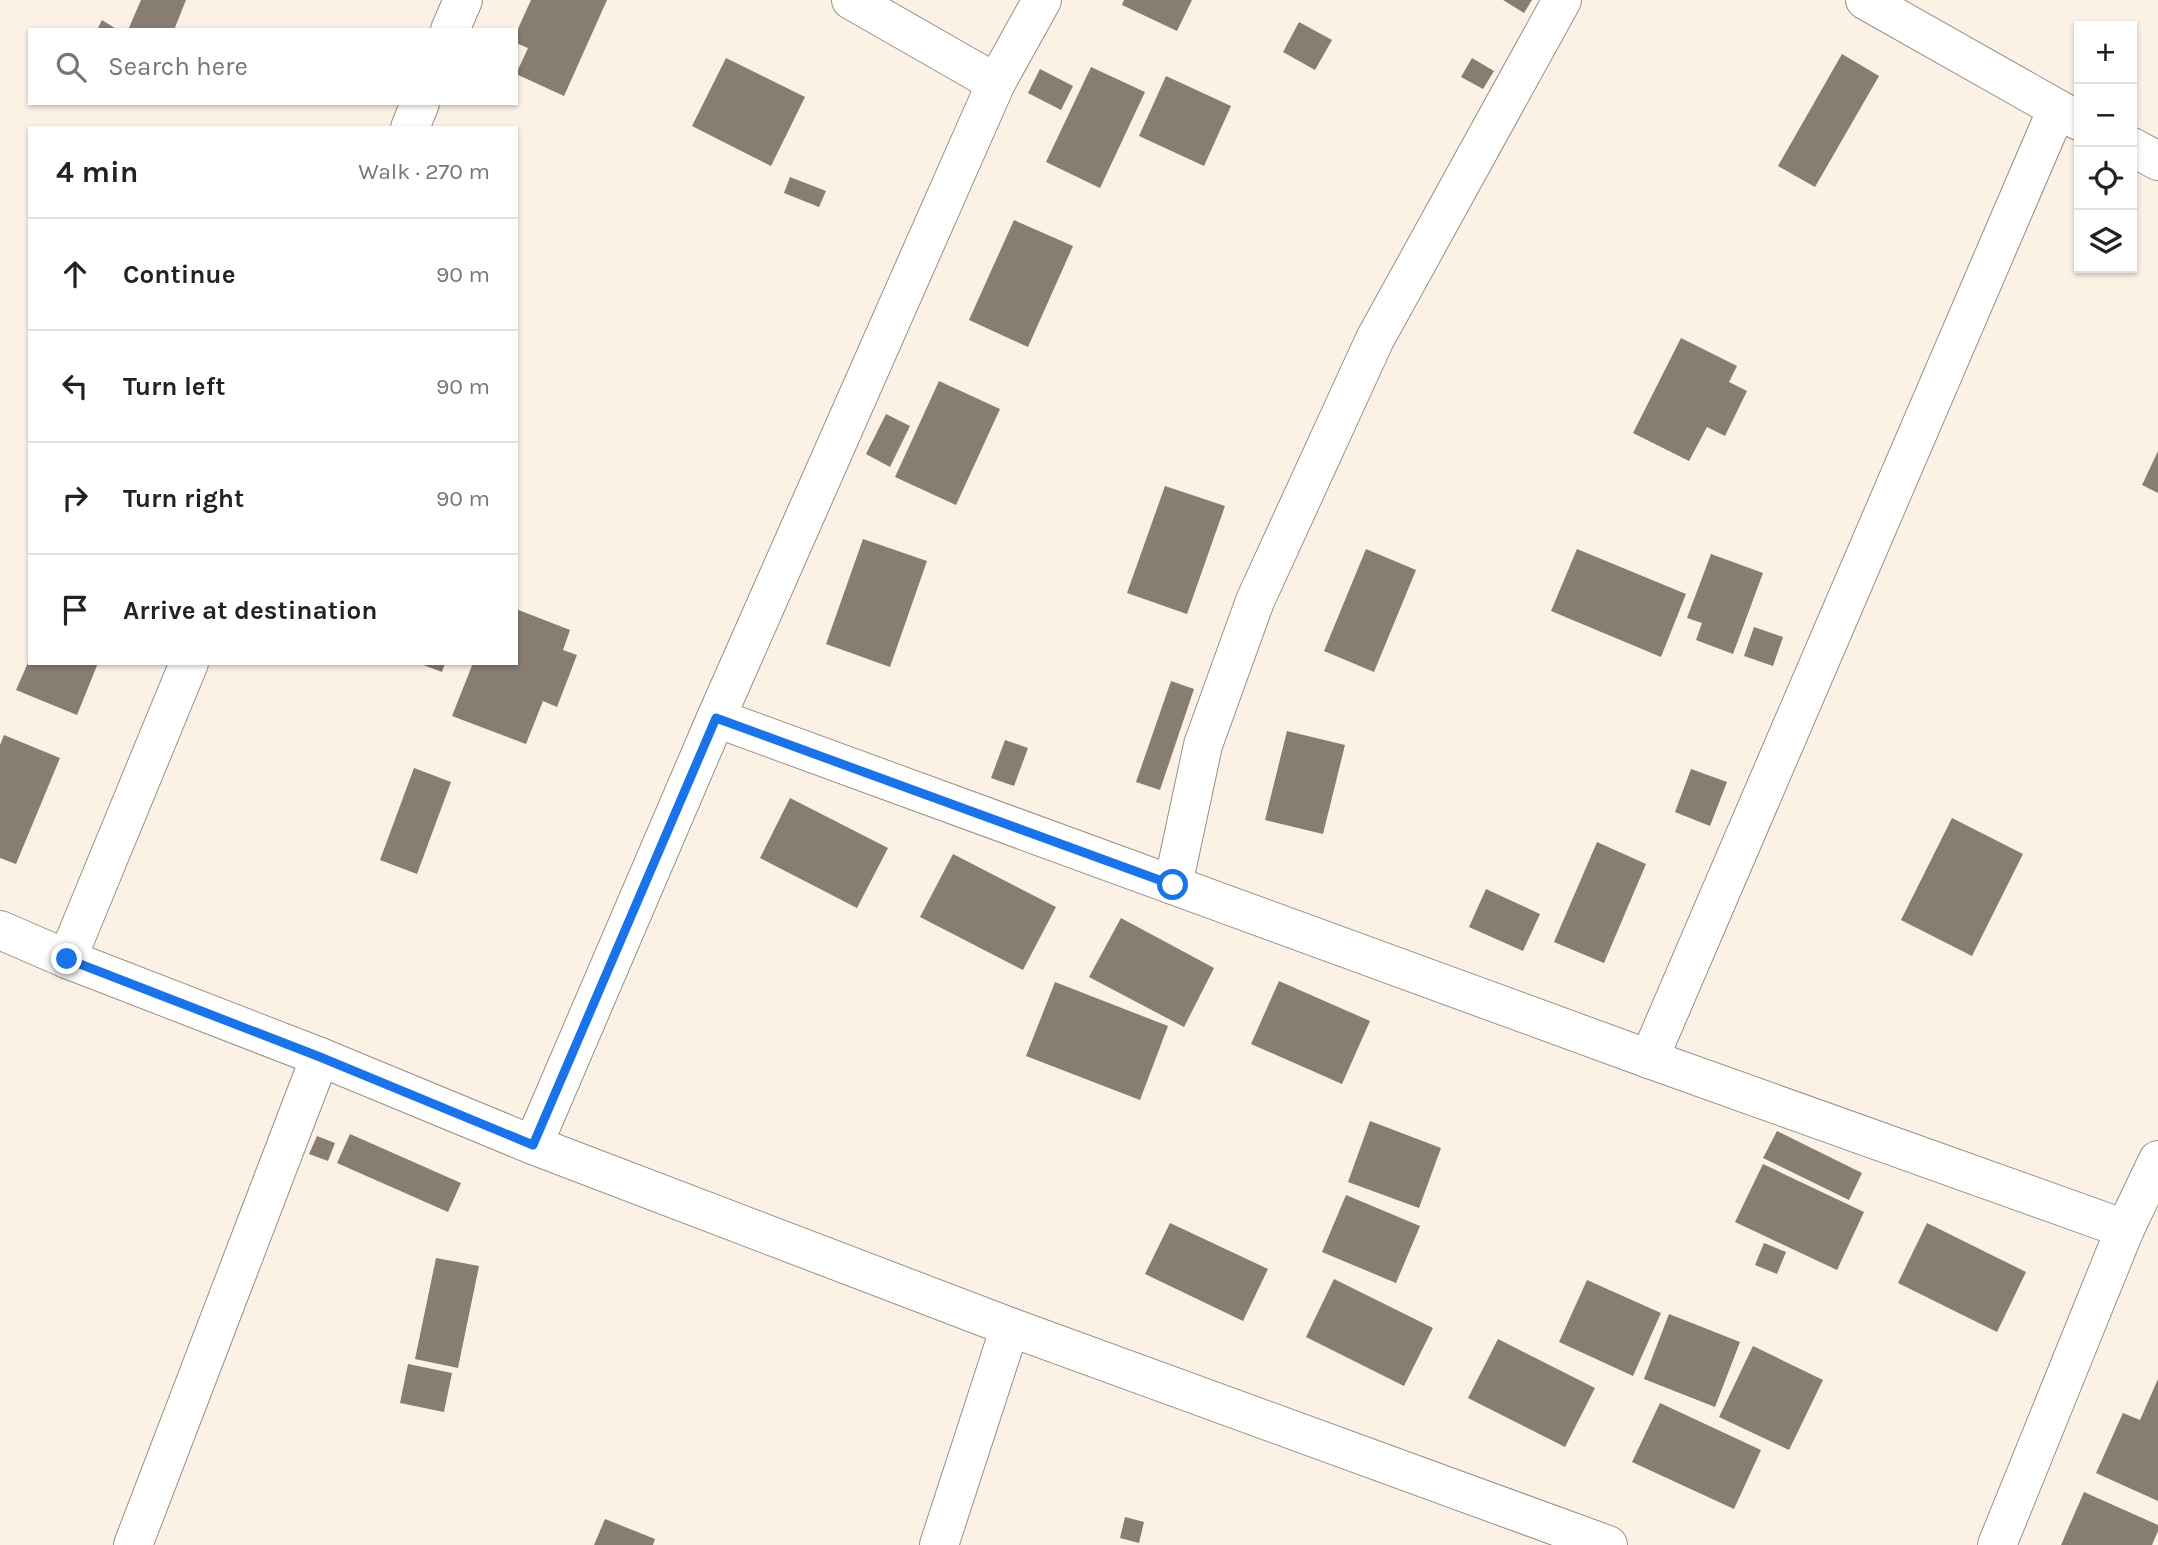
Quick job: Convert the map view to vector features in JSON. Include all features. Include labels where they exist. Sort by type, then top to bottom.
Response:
[{"type":"street","points":[[451,28],[463,0]]},
{"type":"street","points":[[851,0],[996,83]]},
{"type":"street","points":[[533,1145],[716,718],[996,83],[1042,0]]},
{"type":"street","points":[[1173,885],[1203,745],[1255,601],[1375,339],[1562,0]]},
{"type":"street","points":[[1649,1059],[2068,115],[1865,0]]},
{"type":"street","points":[[411,126],[419,105]]},
{"type":"street","points":[[2137,150],[2158,161]]},
{"type":"street","points":[[67,959],[188,665]]},
{"type":"street","points":[[716,718],[1649,1059],[2125,1229]]},
{"type":"street","points":[[0,930],[533,1145],[1010,1327],[1608,1545]]},
{"type":"street","points":[[133,1545],[320,1057]]},
{"type":"street","points":[[1997,1545],[2125,1229],[2158,1160]]},
{"type":"street","points":[[939,1545],[1010,1327]]},
{"type":"building","points":[[141,0],[186,0],[175,28],[129,28]]},
{"type":"building","points":[[531,0],[607,0],[564,96],[518,75],[528,48],[518,44],[518,29]]},
{"type":"building","points":[[1124,0],[1192,0],[1177,31],[1122,5]]},
{"type":"building","points":[[1503,0],[1532,0],[1524,13]]},
{"type":"building","points":[[102,20],[115,28],[98,28]]},
{"type":"building","points":[[1299,22],[1332,40],[1315,70],[1283,52]]},
{"type":"building","points":[[1842,54],[1879,76],[1815,187],[1778,166]]},
{"type":"building","points":[[726,58],[805,97],[771,166],[692,126]]},
{"type":"building","points":[[1472,58],[1494,71],[1483,89],[1461,77]]},
{"type":"building","points":[[1091,67],[1145,92],[1100,188],[1046,162]]},
{"type":"building","points":[[1040,69],[1073,86],[1061,110],[1028,93]]},
{"type":"building","points":[[1166,76],[1231,106],[1204,166],[1139,136]]},
{"type":"building","points":[[790,177],[826,191],[819,207],[784,193]]},
{"type":"building","points":[[1014,220],[1073,246],[1028,347],[969,320]]},
{"type":"building","points":[[1681,338],[1737,366],[1729,382],[1747,391],[1725,436],[1707,427],[1689,461],[1633,433]]},
{"type":"building","points":[[939,381],[1000,409],[956,505],[895,477]]},
{"type":"building","points":[[886,414],[910,426],[890,467],[866,454]]},
{"type":"building","points":[[2158,451],[2158,493],[2142,485]]},
{"type":"building","points":[[1165,486],[1225,506],[1187,614],[1127,593]]},
{"type":"building","points":[[863,539],[927,561],[890,667],[826,644]]},
{"type":"building","points":[[1366,549],[1416,570],[1374,672],[1324,651]]},
{"type":"building","points":[[1577,549],[1686,594],[1661,657],[1551,611]]},
{"type":"building","points":[[1711,554],[1763,573],[1733,654],[1696,640],[1702,623],[1687,618]]},
{"type":"building","points":[[518,610],[570,630],[563,650],[577,655],[557,707],[543,701],[526,744],[452,716],[472,665],[518,665]]},
{"type":"building","points":[[1754,627],[1783,637],[1773,666],[1744,656]]},
{"type":"building","points":[[28,663],[28,665],[97,665],[77,715],[16,690]]},
{"type":"building","points":[[423,665],[444,665],[442,672]]},
{"type":"building","points":[[1171,681],[1194,689],[1160,790],[1136,782]]},
{"type":"building","points":[[1287,731],[1345,745],[1323,834],[1265,820]]},
{"type":"building","points":[[4,735],[60,758],[16,864],[0,858],[0,745]]},
{"type":"building","points":[[1005,740],[1028,748],[1014,786],[991,778]]},
{"type":"building","points":[[414,768],[451,782],[417,874],[380,860]]},
{"type":"building","points":[[1691,769],[1727,782],[1710,826],[1675,812]]},
{"type":"building","points":[[790,798],[888,848],[857,908],[760,858]]},
{"type":"building","points":[[1952,818],[2023,854],[1972,956],[1901,920]]},
{"type":"building","points":[[1597,842],[1646,864],[1604,963],[1554,942]]},
{"type":"building","points":[[953,854],[1056,907],[1023,970],[920,917]]},
{"type":"building","points":[[1486,889],[1540,914],[1523,951],[1469,927]]},
{"type":"building","points":[[1121,918],[1214,968],[1184,1027],[1089,977]]},
{"type":"building","points":[[1279,981],[1370,1021],[1342,1084],[1251,1044]]},
{"type":"building","points":[[1055,982],[1168,1026],[1140,1100],[1026,1056]]},
{"type":"building","points":[[1370,1121],[1441,1148],[1419,1208],[1348,1182]]},
{"type":"building","points":[[1777,1131],[1862,1173],[1849,1200],[1763,1158]]},
{"type":"building","points":[[350,1134],[461,1183],[448,1212],[337,1163]]},
{"type":"building","points":[[317,1136],[335,1143],[328,1161],[309,1154]]},
{"type":"building","points":[[1763,1164],[1864,1212],[1837,1270],[1735,1222]]},
{"type":"building","points":[[1346,1195],[1420,1226],[1396,1283],[1322,1252]]},
{"type":"building","points":[[1170,1223],[1268,1269],[1243,1321],[1145,1274]]},
{"type":"building","points":[[1927,1223],[2026,1272],[1997,1332],[1898,1283]]},
{"type":"building","points":[[1764,1243],[1786,1252],[1777,1274],[1755,1265]]},
{"type":"building","points":[[436,1258],[479,1266],[458,1368],[415,1359]]},
{"type":"building","points":[[1334,1279],[1433,1328],[1404,1386],[1306,1337]]},
{"type":"building","points":[[1587,1280],[1661,1313],[1633,1376],[1559,1342]]},
{"type":"building","points":[[1669,1314],[1740,1342],[1715,1407],[1644,1379]]},
{"type":"building","points":[[1498,1339],[1595,1388],[1565,1447],[1468,1398]]},
{"type":"building","points":[[1753,1346],[1823,1380],[1789,1450],[1719,1417]]},
{"type":"building","points":[[408,1364],[452,1373],[444,1412],[400,1403]]},
{"type":"building","points":[[2158,1379],[2158,1501],[2096,1473],[2123,1413],[2140,1420]]},
{"type":"building","points":[[1660,1403],[1761,1450],[1734,1509],[1632,1462]]},
{"type":"building","points":[[2084,1492],[2158,1525],[2152,1545],[2061,1545]]},
{"type":"building","points":[[1125,1517],[1144,1522],[1139,1543],[1120,1538]]},
{"type":"building","points":[[605,1519],[655,1539],[653,1545],[594,1545]]},
{"type":"route","points":[[67,959],[320,1057],[533,1145],[716,718],[1173,885]]}]
